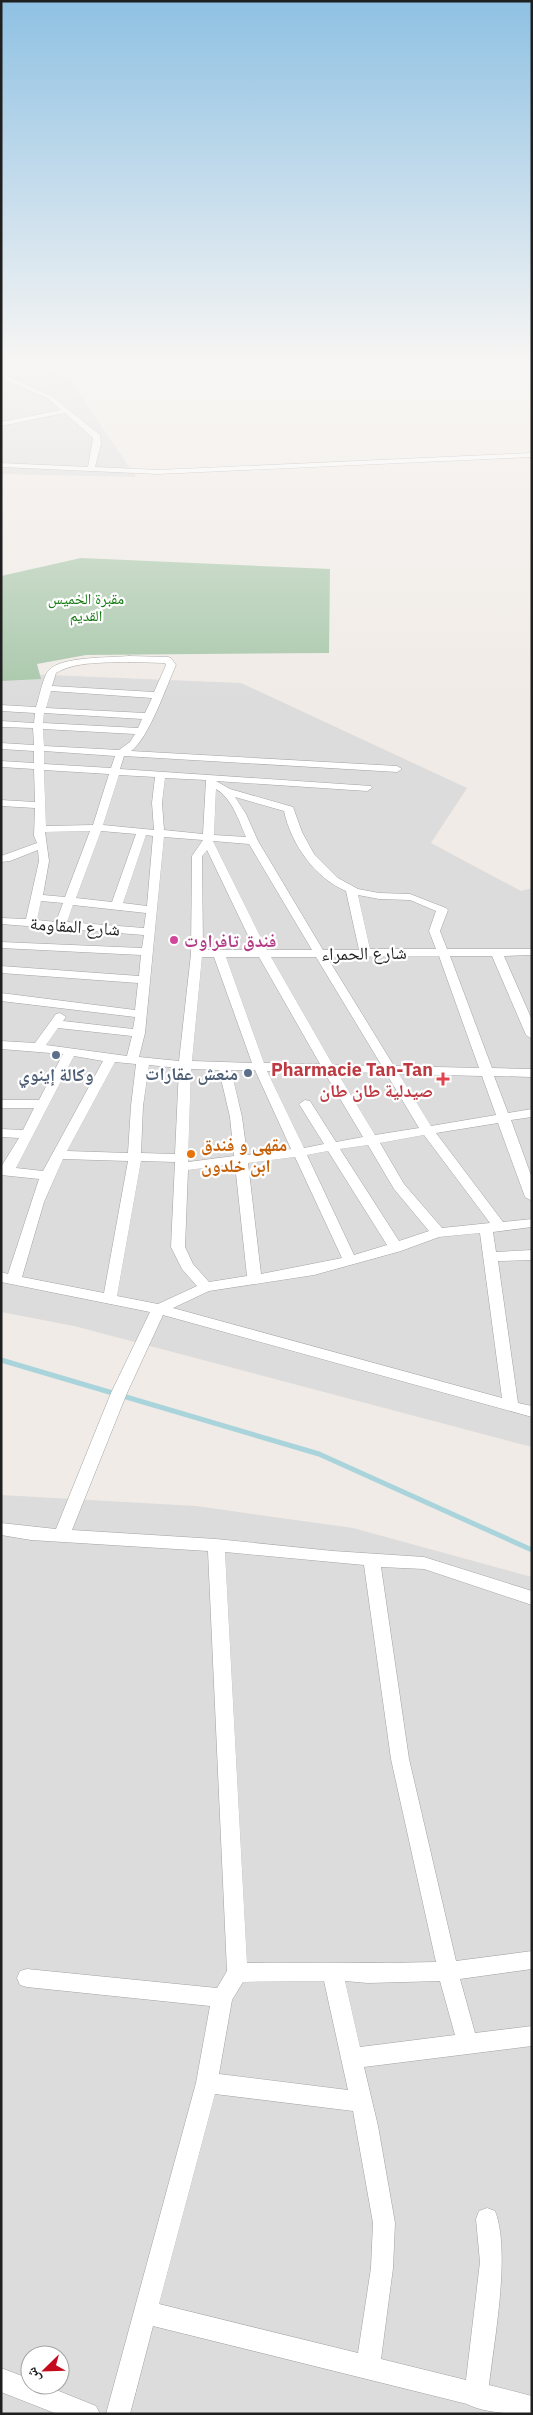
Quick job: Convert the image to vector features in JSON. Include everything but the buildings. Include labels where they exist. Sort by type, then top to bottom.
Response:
[{"type":"street","points":[[31,922],[44,861],[43,844],[39,836],[41,805],[40,767],[37,749],[38,726],[40,710],[52,672],[64,666],[110,660],[167,659],[171,661],[171,665],[156,695],[142,731],[134,744],[120,754],[97,828],[60,926]]},
{"type":"street","points":[[47,688],[156,695]]},
{"type":"street","points":[[142,731],[1,723],[3,708],[148,716]]},
{"type":"street","points":[[1,746],[397,768]]},
{"type":"street","points":[[1,764],[115,771],[210,780],[367,788]]},
{"type":"street","points":[[110,1297],[134,1157],[139,1033],[159,833],[156,803],[160,775]]},
{"type":"street","points":[[210,780],[226,791],[289,809],[292,824],[312,860],[325,875],[351,889],[377,896],[411,897],[442,910],[434,924],[434,934],[443,952],[532,1197]]},
{"type":"street","points":[[210,780],[208,839],[263,954],[399,1186],[438,1234]]},
{"type":"street","points":[[226,791],[241,814],[253,841],[427,1130],[493,1228],[491,1257],[511,1406]]},
{"type":"street","points":[[1,803],[41,805]]},
{"type":"street","points":[[40,829],[97,828],[208,839],[253,841]]},
{"type":"street","points":[[117,905],[142,832]]},
{"type":"street","points":[[206,1287],[187,1266],[178,1247],[185,1064],[197,954],[197,856],[208,839]]},
{"type":"street","points":[[1,871],[4,859],[43,844]]},
{"type":"street","points":[[351,889],[366,952]]},
{"type":"street","points":[[35,897],[152,910]]},
{"type":"street","name":"شارع المقاومة","points":[[1,921],[150,932]]},
{"type":"street","points":[[14,922],[2,946],[148,952]]},
{"type":"street","points":[[496,951],[532,1035]]},
{"type":"street","name":"شارع الحمراء","points":[[197,954],[532,952]]},
{"type":"street","points":[[219,954],[226,980],[259,1066],[301,1152],[320,1199],[350,1261]]},
{"type":"street","points":[[1,969],[145,980]]},
{"type":"street","points":[[1,997],[141,1014]]},
{"type":"street","points":[[38,1047],[67,1006]]},
{"type":"street","points":[[55,1024],[139,1033]]},
{"type":"street","points":[[1,1045],[38,1047],[111,1058],[185,1064],[532,1073]]},
{"type":"street","points":[[47,1176],[4,1172],[28,1134],[70,1051]]},
{"type":"street","points":[[111,1058],[47,1176],[8,1278],[110,1297],[159,1309],[532,1412]]},
{"type":"street","points":[[224,1066],[236,1117],[254,1278]]},
{"type":"street","points":[[1,1104],[42,1104]]},
{"type":"street","points":[[305,1104],[396,1248]]},
{"type":"street","points":[[57,1155],[134,1157],[181,1163],[240,1159],[301,1152],[532,1113]]},
{"type":"street","points":[[1,1133],[28,1134]]},
{"type":"street","points":[[61,1536],[119,1393],[159,1309],[206,1287],[254,1278],[298,1273],[350,1261],[438,1234],[532,1223]]},
{"type":"street","points":[[491,1257],[532,1254]]},
{"type":"street","points":[[1,1529],[61,1536],[216,1544],[372,1560],[424,1563],[532,1598]]},
{"type":"street","points":[[118,2414],[207,2083],[222,1998],[237,1973],[216,1544]]},
{"type":"street","points":[[372,1560],[400,1759],[448,1971],[468,2044]]},
{"type":"street","points":[[237,1973],[332,1971],[368,1974],[448,1971],[532,1960]]},
{"type":"street","points":[[332,1971],[362,2102],[384,2223],[382,2268],[368,2368]]},
{"type":"street","points":[[27,1978],[222,1998]]},
{"type":"street","points":[[352,2058],[532,2036]]},
{"type":"street","points":[[207,2083],[362,2102]]},
{"type":"street","points":[[476,2396],[491,2262],[487,2219]]},
{"type":"street","points":[[145,2312],[476,2396],[532,2408]]},
{"type":"street","points":[[1,2380],[88,2414]]},
{"type":"shaded area","points":[[32,475],[134,475],[136,477]]},
{"type":"shaded area","points":[[1,673],[241,683],[467,788],[431,843],[521,891],[532,888],[532,1447],[74,1326],[1,1312]]},
{"type":"shaded area","points":[[1,1495],[196,1506],[353,1528],[532,1577],[532,2414],[1,2414]]},
{"type":"green space","name":"مقبرة الخميس القديم","points":[[81,558],[330,569],[329,653],[86,655],[37,664],[41,679],[1,681],[1,576]]},
{"type":"waterway","points":[[1,1360],[319,1454],[532,1550]]},
{"type":"place","name":"فندق تافراوت","points":[[174,940]]},
{"type":"place","name":"وكالة إينوي","points":[[56,1055]]},
{"type":"place","name":"منعش عقارات","points":[[248,1073]]},
{"type":"place","name":"Pharmacie Tan-Tan صيدلية طان طان","points":[[443,1079]]},
{"type":"place","name":"مقهى و فندق ابن خلدون","points":[[191,1154]]}]
